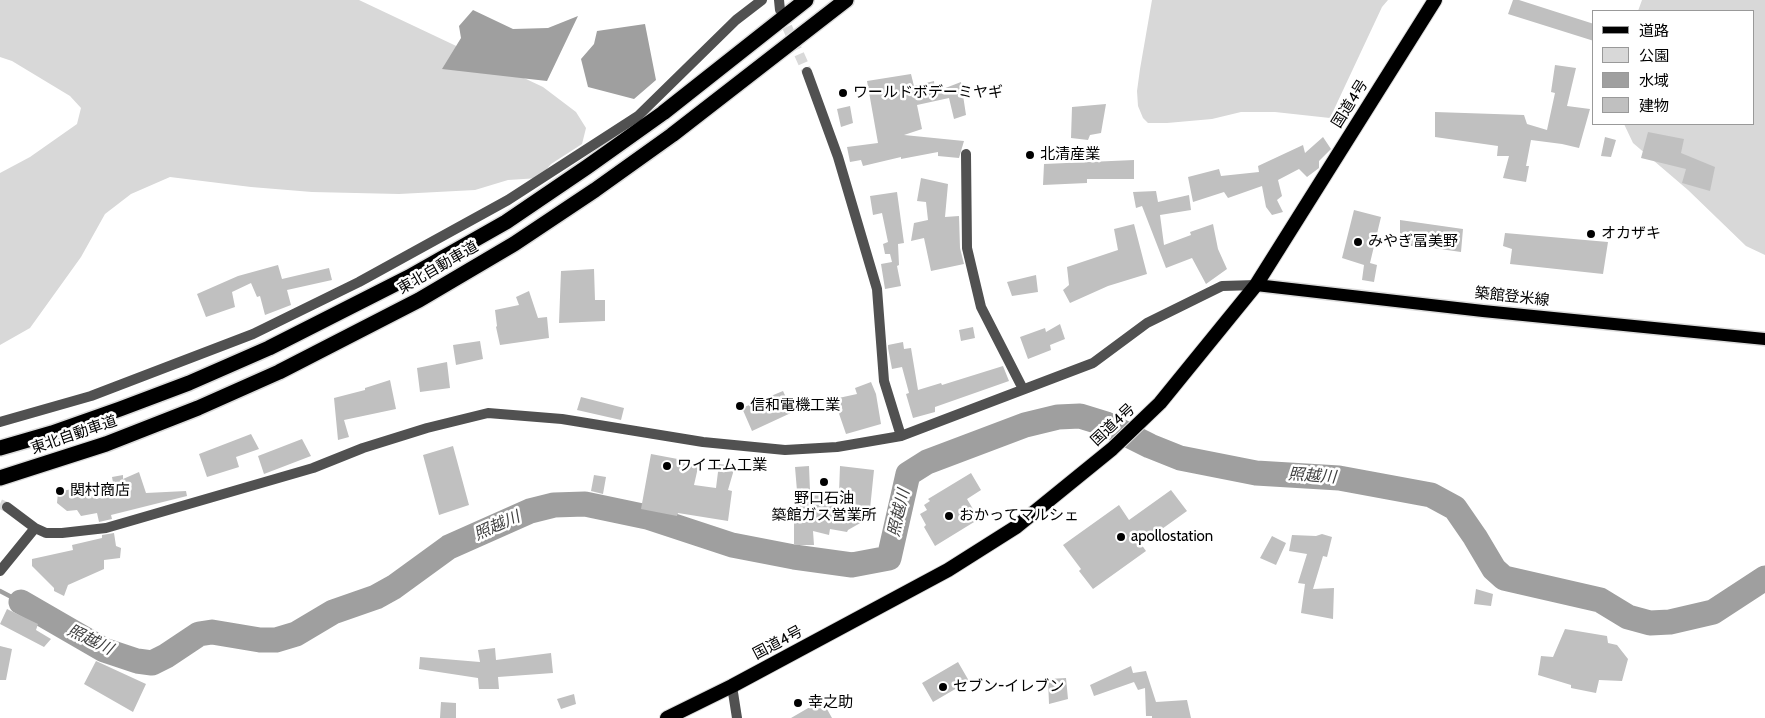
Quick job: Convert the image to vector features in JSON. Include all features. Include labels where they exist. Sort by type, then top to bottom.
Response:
[{"type":"highway","name":"東北自動車道","points":[[0,448],[52,433],[189,382],[269,348],[409,277],[506,222],[587,167],[663,113],[806,0]]},
{"type":"highway","name":"東北自動車道","points":[[0,478],[106,444],[198,408],[288,368],[419,300],[506,248],[595,190],[672,135],[846,0]]},
{"type":"highway","name":"国道4号","points":[[667,718],[732,686],[948,570],[1016,527],[1112,449],[1153,410],[1256,285],[1435,0]]},
{"type":"highway","points":[[0,485],[106,444]]},
{"type":"main road","name":"築館登米線","points":[[1256,285],[1483,311],[1765,339]]},
{"type":"street","points":[[0,422],[91,396],[253,334],[359,282],[508,200],[638,116],[736,20],[762,0]]},
{"type":"street","points":[[807,72],[838,157],[877,289],[884,381],[901,436]]},
{"type":"street","points":[[966,154],[967,248],[981,307],[1024,390]]},
{"type":"street","points":[[7,507],[34,528],[46,533],[106,528],[313,468],[363,448],[427,428],[488,413],[562,419],[703,442],[785,450],[837,447],[901,436],[1093,363],[1147,323],[1222,286],[1256,285]]},
{"type":"street","points":[[0,571],[34,528]]},
{"type":"street","points":[[732,686],[737,718]]},
{"type":"green space","points":[[0,0],[359,0],[543,87],[576,112],[586,128],[582,144],[551,164],[539,178],[508,180],[475,190],[399,194],[312,192],[170,177],[131,194],[105,214],[81,257],[30,328],[0,345],[0,173],[30,157],[77,124],[81,108],[70,96],[12,61],[0,57]]},
{"type":"green space","points":[[1152,0],[1388,0],[1382,7],[1330,118],[1275,112],[1241,112],[1212,119],[1148,123],[1143,118],[1138,106],[1137,91]]},
{"type":"green space","points":[[1642,0],[1765,0],[1765,255],[1746,246],[1688,190],[1633,143],[1624,125],[1755,125],[1755,10],[1638,10]]},
{"type":"water","points":[[473,10],[513,29],[548,28],[578,16],[547,81],[442,69],[461,38],[459,26]]},
{"type":"water","points":[[645,24],[656,80],[634,99],[588,87],[581,59],[594,44],[597,31]]},
{"type":"building","points":[[1513,0],[1519,0],[1592,23],[1592,40],[1508,14]]},
{"type":"building","points":[[1555,65],[1576,68],[1567,106],[1590,109],[1579,148],[1531,140],[1526,166],[1529,166],[1526,182],[1503,178],[1509,156],[1497,156],[1498,146],[1435,137],[1435,112],[1524,115],[1527,124],[1547,130],[1555,93],[1551,92]]},
{"type":"building","points":[[911,74],[914,86],[934,81],[935,92],[961,82],[966,115],[954,119],[949,98],[917,105],[922,129],[904,135],[964,141],[959,158],[938,156],[938,152],[901,159],[901,157],[863,166],[861,160],[850,162],[847,147],[878,143],[867,81]]},
{"type":"building","points":[[1106,104],[1101,133],[1090,135],[1088,140],[1071,138],[1072,107]]},
{"type":"building","points":[[850,106],[853,123],[841,127],[837,109]]},
{"type":"building","points":[[1648,132],[1684,139],[1681,153],[1715,167],[1710,191],[1682,183],[1686,169],[1641,158]]},
{"type":"building","points":[[1323,137],[1331,149],[1319,161],[1319,168],[1307,177],[1299,169],[1278,180],[1282,196],[1277,200],[1283,212],[1272,215],[1266,207],[1262,186],[1228,198],[1224,192],[1193,202],[1188,177],[1219,169],[1221,176],[1259,172],[1258,166],[1303,145],[1305,153]]},
{"type":"building","points":[[1605,137],[1616,140],[1611,157],[1601,156]]},
{"type":"building","points":[[1134,160],[1134,179],[1087,179],[1087,183],[1043,185],[1044,164]]},
{"type":"building","points":[[921,178],[948,184],[945,217],[959,216],[960,248],[964,264],[931,271],[924,238],[911,241],[914,223],[928,220],[926,202],[917,201]]},
{"type":"building","points":[[1156,191],[1158,202],[1189,195],[1191,210],[1160,215],[1164,245],[1191,235],[1190,232],[1213,224],[1218,249],[1227,269],[1206,284],[1192,258],[1166,268],[1142,206],[1136,208],[1133,192]]},
{"type":"building","points":[[897,192],[904,243],[898,244],[899,265],[897,266],[901,286],[885,289],[881,264],[892,262],[890,254],[885,254],[883,244],[888,242],[882,213],[873,215],[870,196]]},
{"type":"building","points":[[1354,210],[1381,217],[1370,263],[1377,265],[1374,282],[1362,280],[1364,265],[1342,258]]},
{"type":"building","points":[[1400,220],[1463,229],[1461,252],[1419,246],[1400,246]]},
{"type":"building","points":[[1134,224],[1147,274],[1108,286],[1070,303],[1063,290],[1069,285],[1067,267],[1118,250],[1114,229]]},
{"type":"building","points":[[1505,233],[1608,242],[1603,274],[1510,264],[1512,249],[1503,246]]},
{"type":"building","points":[[278,265],[282,279],[329,268],[332,280],[287,290],[291,305],[265,315],[260,296],[257,297],[251,283],[232,292],[235,307],[206,317],[197,294],[238,276]]},
{"type":"building","points":[[594,269],[595,300],[605,300],[605,321],[559,323],[561,271]]},
{"type":"building","points":[[1036,275],[1038,292],[1012,296],[1007,282]]},
{"type":"building","points":[[529,291],[538,318],[547,317],[549,338],[500,345],[495,310],[519,305],[516,297]]},
{"type":"building","points":[[1060,324],[1065,339],[1050,345],[1051,350],[1028,359],[1020,337],[1045,328],[1046,332]]},
{"type":"building","points":[[973,327],[975,338],[961,341],[959,330]]},
{"type":"building","points":[[480,341],[483,359],[456,365],[453,345]]},
{"type":"building","points":[[903,342],[904,349],[911,348],[918,390],[941,383],[942,385],[1003,366],[1009,381],[935,407],[935,412],[913,418],[906,394],[909,393],[902,367],[892,369],[888,348],[888,345]]},
{"type":"building","points":[[447,362],[450,388],[420,392],[417,368]]},
{"type":"building","points":[[390,380],[396,409],[344,420],[349,437],[338,440],[334,398],[365,390],[365,388]]},
{"type":"building","points":[[871,382],[876,394],[881,424],[846,434],[834,399],[857,394],[855,388]]},
{"type":"building","points":[[783,391],[793,412],[752,431],[742,408]]},
{"type":"building","points":[[581,397],[624,408],[621,420],[577,410]]},
{"type":"building","points":[[251,434],[259,449],[236,457],[239,467],[207,477],[199,454]]},
{"type":"building","points":[[302,439],[311,456],[264,474],[258,456]]},
{"type":"building","points":[[453,446],[469,505],[439,515],[423,455]]},
{"type":"building","points":[[651,454],[699,463],[694,485],[716,488],[719,464],[735,466],[728,490],[732,491],[728,521],[678,513],[677,516],[641,509]]},
{"type":"building","points":[[809,466],[810,491],[812,492],[839,493],[840,466],[874,470],[870,509],[856,510],[862,522],[847,532],[830,529],[829,535],[813,531],[814,545],[794,545],[794,491],[797,491],[795,467]]},
{"type":"building","points":[[139,472],[146,493],[186,491],[187,496],[111,515],[112,519],[99,522],[97,513],[81,516],[77,510],[67,511],[57,503],[58,492],[90,485],[96,499],[115,494],[112,477],[123,475],[123,479]]},
{"type":"building","points":[[971,473],[981,490],[967,499],[979,519],[935,546],[924,527],[926,525],[920,514],[927,510],[924,505],[930,501],[928,499]]},
{"type":"building","points":[[594,475],[606,477],[603,494],[591,491]]},
{"type":"building","points":[[1171,490],[1187,511],[1141,544],[1146,551],[1093,589],[1063,545],[1119,505],[1129,520]]},
{"type":"building","points":[[114,533],[116,546],[121,548],[120,558],[104,560],[104,569],[68,585],[64,596],[54,591],[54,588],[32,566],[32,559],[73,550],[72,545],[102,538],[102,535]]},
{"type":"building","points":[[1322,534],[1332,537],[1327,557],[1323,556],[1313,589],[1334,588],[1333,619],[1301,613],[1305,584],[1298,583],[1307,554],[1289,551],[1292,535],[1316,536]]},
{"type":"building","points":[[1272,536],[1286,543],[1276,565],[1260,558]]},
{"type":"building","points":[[1476,589],[1493,594],[1491,606],[1474,604]]},
{"type":"building","points":[[7,609],[38,624],[36,630],[51,639],[44,647],[0,624]]},
{"type":"building","points":[[1565,629],[1607,636],[1608,643],[1617,645],[1628,659],[1622,681],[1599,680],[1596,693],[1571,688],[1571,685],[1538,675],[1541,656],[1553,657]]},
{"type":"building","points":[[0,646],[12,649],[6,680],[0,680]]},
{"type":"building","points":[[495,648],[496,660],[551,653],[553,673],[498,677],[499,689],[479,689],[478,678],[419,669],[420,657],[480,662],[478,650]]},
{"type":"building","points":[[96,661],[146,684],[133,712],[84,684]]},
{"type":"building","points":[[958,662],[969,681],[933,702],[922,683]]},
{"type":"building","points":[[1131,666],[1133,673],[1146,671],[1156,702],[1187,700],[1191,718],[1152,718],[1152,716],[1146,716],[1145,688],[1138,690],[1134,682],[1094,696],[1090,685]]},
{"type":"building","points":[[1066,678],[1068,699],[1049,704],[1048,679]]},
{"type":"building","points":[[574,694],[576,704],[561,709],[557,699]]},
{"type":"building","points":[[822,700],[832,718],[791,718]]},
{"type":"building","points":[[441,702],[456,703],[456,718],[440,718]]},
{"type":"waterway","name":"照越川","points":[[21,602],[104,650],[137,661],[152,663],[199,634],[212,632],[260,640],[276,640],[296,634],[333,612],[376,597],[394,587],[449,547],[530,511],[554,505],[585,504],[647,517],[732,545],[794,557],[852,565],[889,558],[908,474],[927,462],[1025,425],[1058,417],[1080,416],[1106,424],[1150,446],[1180,458],[1256,473],[1339,478],[1431,495],[1455,508],[1494,569],[1504,578],[1600,600],[1628,617],[1650,623],[1670,622],[1713,612],[1765,578]]},
{"type":"waterway","points":[[0,591],[21,602]]},
{"type":"tunnel","points":[[781,13],[807,72]]},
{"type":"tunnel","points":[[0,504],[7,507]]},
{"type":"place","name":"ワールドボデーミヤギ","points":[[843,93]]},
{"type":"place","name":"北清産業","points":[[1030,155]]},
{"type":"place","name":"オカザキ","points":[[1591,234]]},
{"type":"place","name":"みやぎ冨美野","points":[[1358,242]]},
{"type":"place","name":"信和電機工業","points":[[740,406]]},
{"type":"place","name":"ワイエム工業","points":[[667,466]]},
{"type":"place","name":"野口石油 築館ガス営業所","points":[[824,482]]},
{"type":"place","name":"関村商店","points":[[60,491]]},
{"type":"place","name":"おかってマルシェ","points":[[949,516]]},
{"type":"place","name":"apollostation","points":[[1121,537]]},
{"type":"place","name":"セブン-イレブン","points":[[943,687]]},
{"type":"place","name":"幸之助","points":[[798,703]]}]
